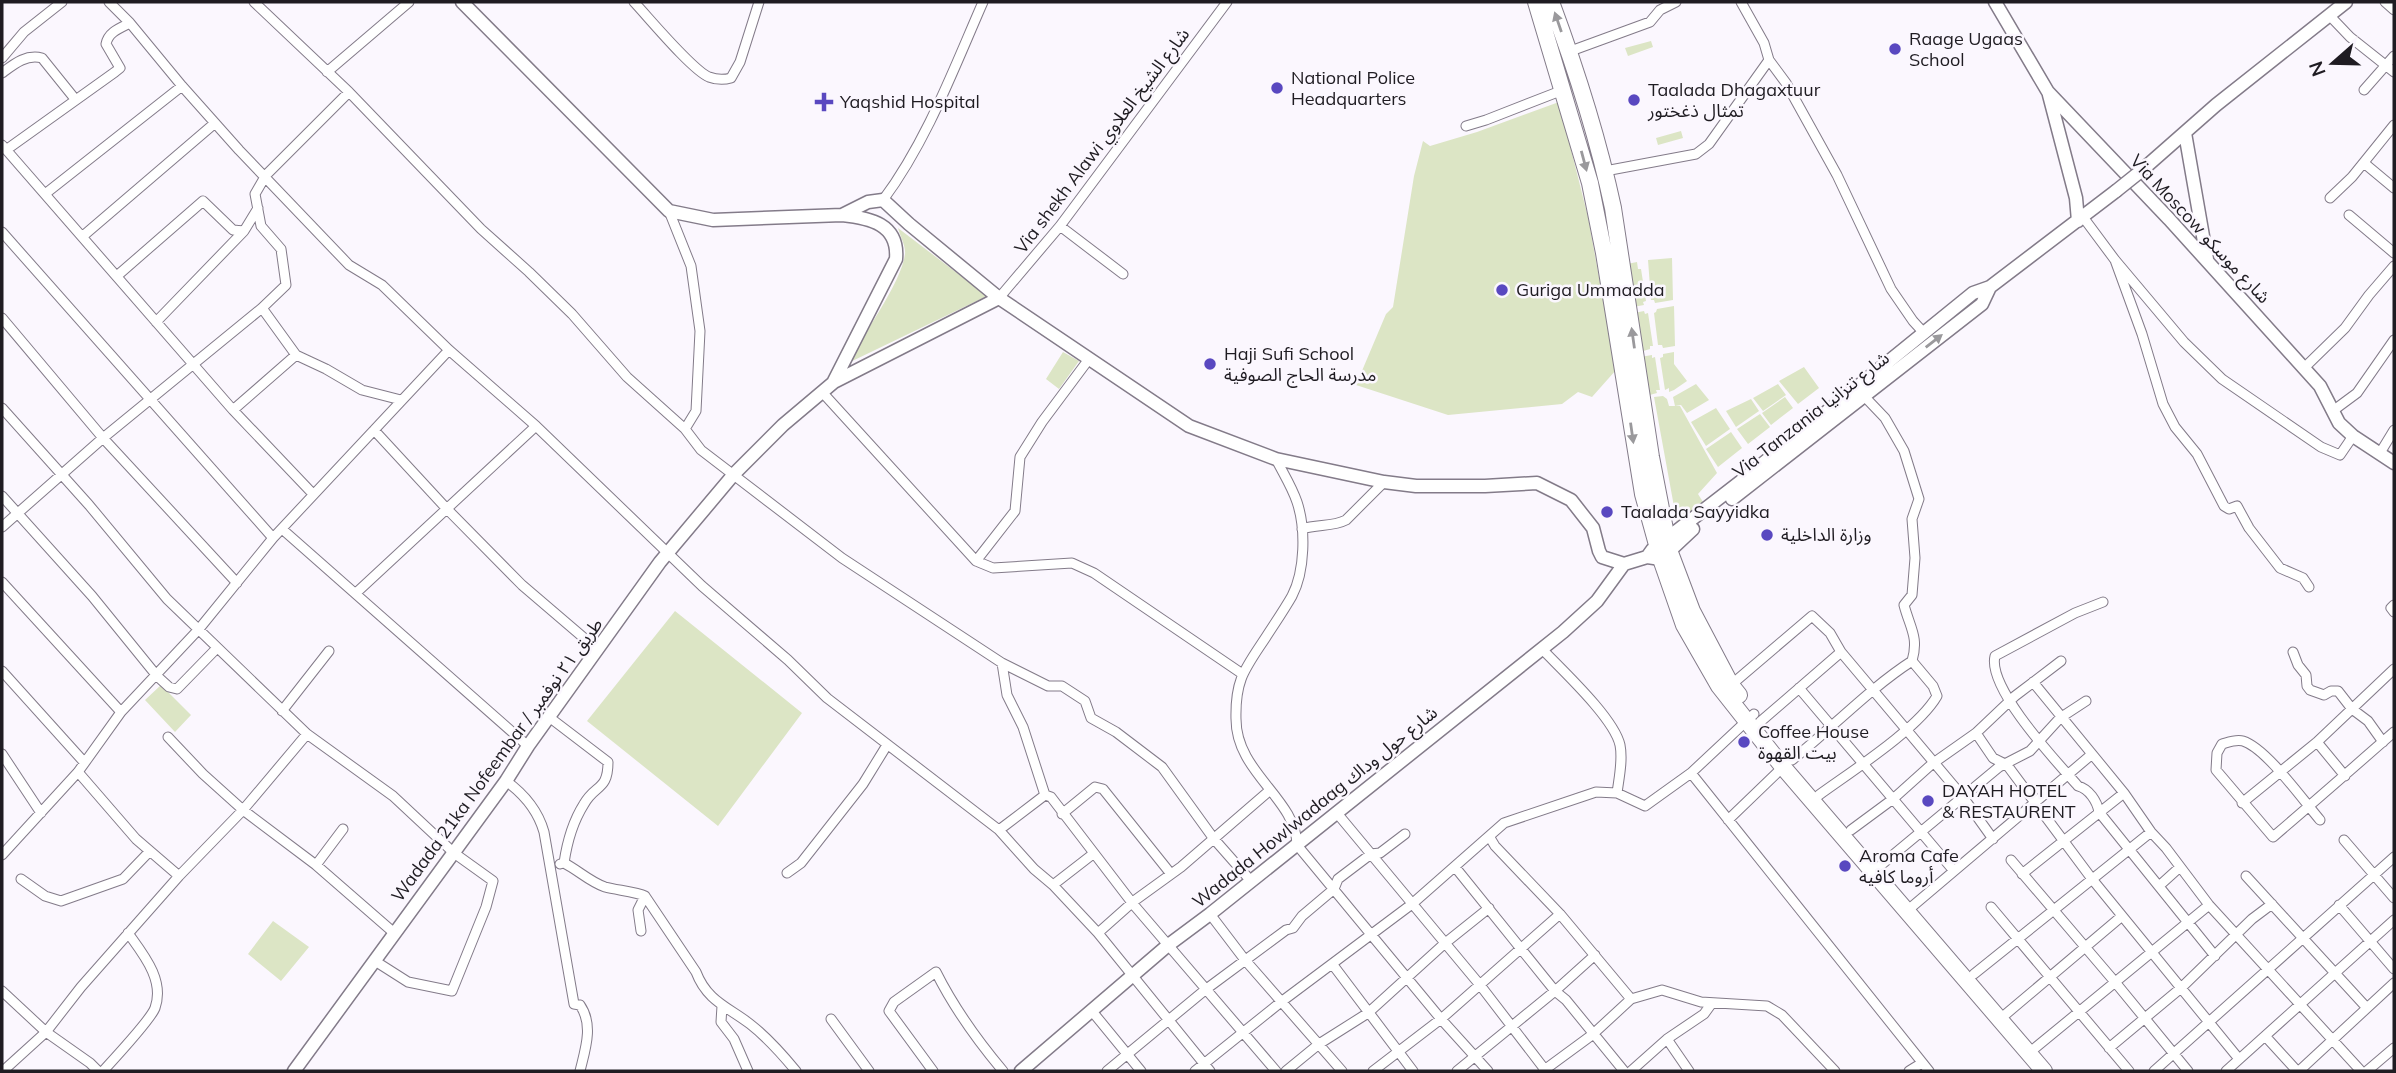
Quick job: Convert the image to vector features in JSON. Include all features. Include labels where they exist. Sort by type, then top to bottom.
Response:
[{"type":"highway","points":[[1536,2],[1574,121],[1590,183],[1634,393],[1660,550],[1684,625],[1719,686],[1753,719]]},
{"type":"highway","points":[[1551,2],[1588,112],[1613,208],[1634,393]]},
{"type":"highway","points":[[1574,121],[1588,112]]},
{"type":"highway","points":[[1660,550],[1731,685],[1753,719],[2044,1071]]},
{"type":"highway","points":[[1788,764],[1851,830],[1881,865],[1911,907],[2056,1071]]},
{"type":"street","points":[[3,66],[24,32],[62,2]]},
{"type":"street","points":[[109,2],[215,123],[349,265],[382,285],[449,350],[536,426],[702,586],[788,660],[827,698],[999,830],[1098,933],[1207,1068]]},
{"type":"street","points":[[254,2],[349,92],[481,229],[572,314],[626,377],[685,429],[701,450],[842,558],[1002,663],[1048,686],[1062,686],[1084,701],[1091,718],[1116,732],[1162,767],[1214,839],[1251,881]]},
{"type":"street","points":[[327,72],[409,2]]},
{"type":"street","points":[[462,2],[669,211],[691,266],[698,303],[700,331],[696,411],[685,429]]},
{"type":"street","points":[[634,2],[695,66],[708,77],[722,80],[731,78],[740,62],[759,2]]},
{"type":"street","points":[[842,215],[868,202],[883,200],[899,178],[922,135],[983,2]]},
{"type":"street","name":"Via shekh Alawi شارع الشيخ العلاوي","points":[[999,298],[1060,226],[1227,2]]},
{"type":"street","points":[[1568,52],[1650,22],[1660,10],[1676,2]]},
{"type":"street","points":[[1741,2],[1764,43],[1769,60],[1786,83],[1837,175],[1891,289],[1924,333]]},
{"type":"street","name":"Via Moscow شارع موسكو","points":[[1995,2],[2048,92],[2169,219],[2320,386],[2339,423],[2353,436],[2394,463]]},
{"type":"street","name":"Via Tanzania شارع تنزانيا","points":[[1624,564],[1660,550],[1864,396],[1881,375],[1924,333],[1973,293],[1990,287],[2116,191],[2216,105],[2346,2]]},
{"type":"street","points":[[2385,2],[2394,10]]},
{"type":"street","points":[[2329,15],[2350,37],[2391,69]]},
{"type":"street","points":[[130,23],[110,34],[106,40],[120,68],[4,147],[233,410],[313,494]]},
{"type":"street","points":[[2364,90],[2391,69],[2394,56]]},
{"type":"street","points":[[3,66],[29,57],[42,58],[75,99]]},
{"type":"street","points":[[1605,171],[1696,154],[1703,150],[1769,60]]},
{"type":"street","points":[[45,194],[182,86]]},
{"type":"street","points":[[1466,126],[1563,90]]},
{"type":"street","points":[[2,527],[103,438],[262,308],[286,285],[281,249],[261,226],[255,194],[266,175],[349,92]]},
{"type":"street","points":[[2048,92],[2080,219],[2183,342],[2222,379],[2321,447],[2340,455],[2353,436]]},
{"type":"street","points":[[83,236],[215,123]]},
{"type":"street","points":[[2330,198],[2364,163],[2394,125]]},
{"type":"street","points":[[2185,133],[2207,263]]},
{"type":"street","points":[[2364,163],[2394,188]]},
{"type":"street","points":[[883,200],[999,298],[1189,426],[1276,459],[1384,482],[1416,486],[1537,483],[1571,500],[1593,527],[1602,557],[1624,564]]},
{"type":"street","points":[[118,275],[203,201],[233,230],[244,231]]},
{"type":"street","points":[[156,322],[244,231],[258,208]]},
{"type":"street","points":[[669,211],[713,220],[842,215],[864,217],[881,225],[893,236],[897,247],[896,259],[834,382]]},
{"type":"street","points":[[2349,215],[2394,253]]},
{"type":"street","points":[[1060,226],[1123,274]]},
{"type":"street","points":[[2,232],[273,538]]},
{"type":"street","points":[[2115,260],[2142,334],[2163,404],[2175,428],[2197,454],[2224,506],[2228,509],[2237,506],[2249,528],[2280,568],[2303,578],[2309,587]]},
{"type":"street","points":[[2304,368],[2345,328],[2394,266]]},
{"type":"street","name":"Via Tanzania شارع تنزانيا","points":[[1660,550],[1881,375],[1982,304],[1990,287]]},
{"type":"street","points":[[834,382],[999,298]]},
{"type":"street","points":[[262,308],[296,355],[362,390],[401,400]]},
{"type":"street","points":[[2,318],[103,438],[237,583]]},
{"type":"street","points":[[2334,410],[2357,393],[2394,340]]},
{"type":"street","points":[[3,850],[78,772],[121,712],[199,629],[273,538],[449,350]]},
{"type":"street","points":[[233,410],[296,355]]},
{"type":"street","points":[[976,561],[1015,511],[1020,457],[1042,422],[1090,359]]},
{"type":"street","name":"Wadada 21ka Nofeembar / طريق ٢١ نوفمبر","points":[[294,1071],[375,961],[393,932],[506,781],[548,717],[668,553],[734,474],[783,425],[834,382]]},
{"type":"street","points":[[822,392],[976,561],[986,567],[1000,568],[1072,564],[1094,573],[1241,673]]},
{"type":"street","points":[[1728,820],[1888,677],[1912,661],[1916,639],[1904,605],[1912,595],[1915,558],[1912,519],[1919,499],[1904,451],[1885,418],[1864,396]]},
{"type":"street","points":[[2,408],[167,599],[282,711],[307,734],[393,796],[454,853],[493,883],[452,991],[408,982],[375,961]]},
{"type":"street","points":[[356,593],[536,426]]},
{"type":"street","points":[[374,430],[522,585],[598,650]]},
{"type":"street","points":[[2379,453],[2394,430]]},
{"type":"street","points":[[1276,459],[1297,501],[1302,529],[1300,567],[1293,594],[1241,673],[1236,700],[1236,735],[1246,758],[1296,831],[1297,845],[1407,979],[1488,1071]]},
{"type":"street","points":[[1302,529],[1321,524],[1339,524],[1346,520],[1384,482]]},
{"type":"street","points":[[2,496],[169,687],[177,689],[218,648]]},
{"type":"street","points":[[282,529],[528,746]]},
{"type":"street","name":"Wadada Howlwadaag شارع حول وداك","points":[[1021,1071],[1167,946],[1210,915],[1542,649],[1597,601],[1624,564]]},
{"type":"street","points":[[2,582],[121,712]]},
{"type":"street","points":[[2103,602],[2066,618],[1996,656],[1994,667],[2010,703],[2067,774],[2078,786],[2089,792],[2098,805],[2099,812],[2216,956]]},
{"type":"street","points":[[2394,605],[2391,608],[2394,612]]},
{"type":"street","points":[[1731,685],[1812,616],[1830,633],[1840,652],[1963,797],[1993,839]]},
{"type":"street","points":[[1542,649],[1603,715],[1616,733],[1621,761],[1618,793]]},
{"type":"street","points":[[282,711],[329,652]]},
{"type":"street","points":[[1195,1071],[1207,1068],[1242,1033],[1412,904],[1504,823],[1597,792],[1618,793],[1644,806],[1691,773],[1753,719],[1800,688],[1840,652]]},
{"type":"street","points":[[2293,652],[2306,675],[2310,690],[2325,695],[2338,691],[2352,709],[2368,721],[2383,742]]},
{"type":"street","points":[[1819,795],[1905,731],[1931,708],[1937,696],[1933,686],[1912,661]]},
{"type":"street","points":[[1851,830],[1976,733],[2061,661]]},
{"type":"street","points":[[1002,663],[1007,695],[1023,727],[1045,795]]},
{"type":"street","points":[[2242,803],[2317,742],[2394,669]]},
{"type":"street","points":[[2,671],[84,762]]},
{"type":"street","points":[[2385,677],[2394,685]]},
{"type":"street","points":[[2033,682],[2124,793],[2209,905],[2361,1071]]},
{"type":"street","points":[[1800,688],[1954,871]]},
{"type":"street","points":[[1881,865],[1999,767],[2030,751],[2060,718],[2086,701]]},
{"type":"street","points":[[548,717],[608,762],[605,784],[587,799],[574,820],[564,863]]},
{"type":"street","points":[[2320,820],[2309,806],[2279,771],[2253,745],[2240,740],[2222,744],[2217,753],[2216,769],[2273,837],[2309,806],[2345,776],[2394,732]]},
{"type":"street","points":[[1976,733],[1993,758],[2007,765],[2092,880],[2239,1059]]},
{"type":"street","points":[[3,1071],[46,1032],[128,933],[243,810],[307,734]]},
{"type":"street","points":[[168,737],[203,774],[243,810],[316,865],[393,932]]},
{"type":"street","points":[[2317,742],[2345,776]]},
{"type":"street","points":[[787,873],[808,855],[863,784],[887,745]]},
{"type":"street","points":[[2,754],[41,813]]},
{"type":"street","points":[[1911,907],[2091,755]]},
{"type":"street","points":[[78,772],[149,852],[179,876]]},
{"type":"street","points":[[1691,773],[1929,1071]]},
{"type":"street","points":[[506,781],[536,811],[544,832],[575,1004],[580,1004],[583,1009],[588,1030],[580,1071]]},
{"type":"street","points":[[1062,814],[1095,788],[1103,789],[1171,874]]},
{"type":"street","points":[[1098,933],[1269,791]]},
{"type":"street","points":[[2022,874],[2124,793]]},
{"type":"street","points":[[1045,795],[1051,797],[1167,946],[1276,1071]]},
{"type":"street","points":[[999,830],[1045,795]]},
{"type":"street","points":[[1336,812],[1480,985],[1544,1071],[1592,1035],[1631,999],[1662,990],[1701,1002],[1767,1006],[1782,1015],[1835,1071]]},
{"type":"street","points":[[316,865],[343,829]]},
{"type":"street","points":[[1973,974],[2151,832]]},
{"type":"street","points":[[1107,1071],[1205,990],[1286,930],[1293,928],[1302,915],[1334,889],[1338,879],[1371,854],[1380,853],[1405,834]]},
{"type":"street","points":[[1489,836],[1495,846],[1560,914],[1631,999]]},
{"type":"street","points":[[2344,840],[2394,898]]},
{"type":"street","points":[[21,879],[45,896],[61,901],[123,879],[149,852]]},
{"type":"street","points":[[1053,885],[1093,854]]},
{"type":"street","points":[[2154,1071],[2394,857]]},
{"type":"street","points":[[2011,860],[2188,1071]]},
{"type":"street","points":[[551,866],[564,863],[604,886],[645,896],[700,982],[722,1006],[763,1035],[796,1071]]},
{"type":"street","points":[[1455,867],[1624,1071]]},
{"type":"street","points":[[2159,886],[2180,867]]},
{"type":"street","points":[[2246,876],[2367,1008]]},
{"type":"street","points":[[641,931],[638,910],[645,896]]},
{"type":"street","points":[[2109,1048],[2182,988],[2252,919],[2272,904]]},
{"type":"street","points":[[2035,1048],[2209,905]]},
{"type":"street","points":[[2339,905],[2394,969]]},
{"type":"street","points":[[1991,907],[2129,1071]]},
{"type":"street","points":[[1286,1071],[1319,1044],[1368,1013],[1444,944],[1489,908]]},
{"type":"street","points":[[1373,1071],[1441,1019],[1560,914]]},
{"type":"street","points":[[1210,915],[1245,960],[1342,1071]]},
{"type":"street","points":[[2006,1014],[2122,916]]},
{"type":"street","points":[[2226,1071],[2394,920]]},
{"type":"street","points":[[2,991],[46,1032],[101,1071],[155,1009],[156,980],[148,960],[128,933]]},
{"type":"street","points":[[1457,1071],[1595,955]]},
{"type":"street","points":[[1334,965],[1413,1071]]},
{"type":"street","points":[[933,1071],[889,1011],[894,1002],[936,972],[947,995],[1003,1071]]},
{"type":"street","points":[[2266,1037],[2298,1071],[2394,983]]},
{"type":"street","points":[[1631,1071],[1667,1040],[1704,1014],[1712,1003]]},
{"type":"street","points":[[722,1006],[721,1023],[734,1040],[748,1071]]},
{"type":"street","points":[[1091,1010],[1141,1071]]},
{"type":"street","points":[[831,1019],[869,1071]]},
{"type":"street","points":[[1667,1040],[1689,1071]]},
{"type":"street","points":[[2367,1071],[2394,1048]]},
{"type":"street","points":[[80,1071],[90,1063]]},
{"type":"street","points":[[1909,1071],[1922,1063]]},
{"type":"green space","points":[[1651,41],[1653,47],[1628,56],[1625,48]]},
{"type":"green space","points":[[1559,102],[1588,217],[1616,370],[1592,397],[1578,392],[1562,404],[1448,415],[1356,385],[1386,314],[1393,307],[1414,176],[1423,141],[1430,146]]},
{"type":"green space","points":[[1681,131],[1683,138],[1658,145],[1656,138]]},
{"type":"green space","points":[[898,228],[987,296],[844,365],[879,311],[902,266],[905,251]]},
{"type":"green space","points":[[1672,258],[1673,300],[1655,303],[1651,300],[1648,260]]},
{"type":"green space","points":[[1637,262],[1638,269],[1641,269],[1646,301],[1643,302],[1644,305],[1633,307],[1627,264]]},
{"type":"green space","points":[[1674,306],[1675,346],[1663,348],[1658,345],[1654,313],[1657,309]]},
{"type":"green space","points":[[1644,311],[1645,314],[1648,313],[1653,346],[1640,352],[1634,313]]},
{"type":"green space","points":[[1063,352],[1079,361],[1059,389],[1046,379]]},
{"type":"green space","points":[[1674,352],[1674,364],[1687,381],[1669,392],[1669,388],[1665,390],[1660,358],[1663,354]]},
{"type":"green space","points":[[1652,355],[1652,358],[1655,357],[1660,390],[1646,396],[1640,357]]},
{"type":"green space","points":[[1804,367],[1819,388],[1798,404],[1779,381]]},
{"type":"green space","points":[[1696,384],[1709,400],[1687,413],[1681,405],[1675,406],[1673,397]]},
{"type":"green space","points":[[1778,384],[1786,395],[1763,411],[1753,398]]},
{"type":"green space","points":[[1663,396],[1669,406],[1680,406],[1717,473],[1698,494],[1703,502],[1677,523],[1654,397]]},
{"type":"green space","points":[[1785,397],[1793,408],[1771,425],[1762,413]]},
{"type":"green space","points":[[1751,399],[1759,411],[1736,427],[1726,411]]},
{"type":"green space","points":[[1716,408],[1730,429],[1706,446],[1691,422]]},
{"type":"green space","points":[[1760,414],[1770,427],[1748,444],[1737,429]]},
{"type":"green space","points":[[1731,432],[1742,448],[1718,467],[1706,449]]},
{"type":"green space","points":[[675,611],[802,713],[718,826],[587,721]]},
{"type":"green space","points":[[161,685],[191,715],[175,732],[145,700]]},
{"type":"green space","points":[[273,921],[309,947],[281,981],[248,954]]},
{"type":"place","name":"Raage Ugaas School","points":[[1895,49]]},
{"type":"place","name":"National Police Headquarters","points":[[1277,88]]},
{"type":"place","name":"Taalada Dhagaxtuur تمثال ذغختور","points":[[1634,100]]},
{"type":"place","name":"Yaqshid Hospital","points":[[824,102]]},
{"type":"place","name":"Guriga Ummadda","points":[[1502,290]]},
{"type":"place","name":"Haji Sufi School مدرسة الحاج الصوفية","points":[[1210,364]]},
{"type":"place","name":"Taalada Sayyidka","points":[[1607,512]]},
{"type":"place","name":"وزارة الداخلية","points":[[1767,535]]},
{"type":"place","name":"Coffee House بيت القهوة","points":[[1744,742]]},
{"type":"place","name":"DAYAH HOTEL & RESTAURENT","points":[[1928,801]]},
{"type":"place","name":"Aroma Cafe أروما كافيه","points":[[1845,866]]}]
